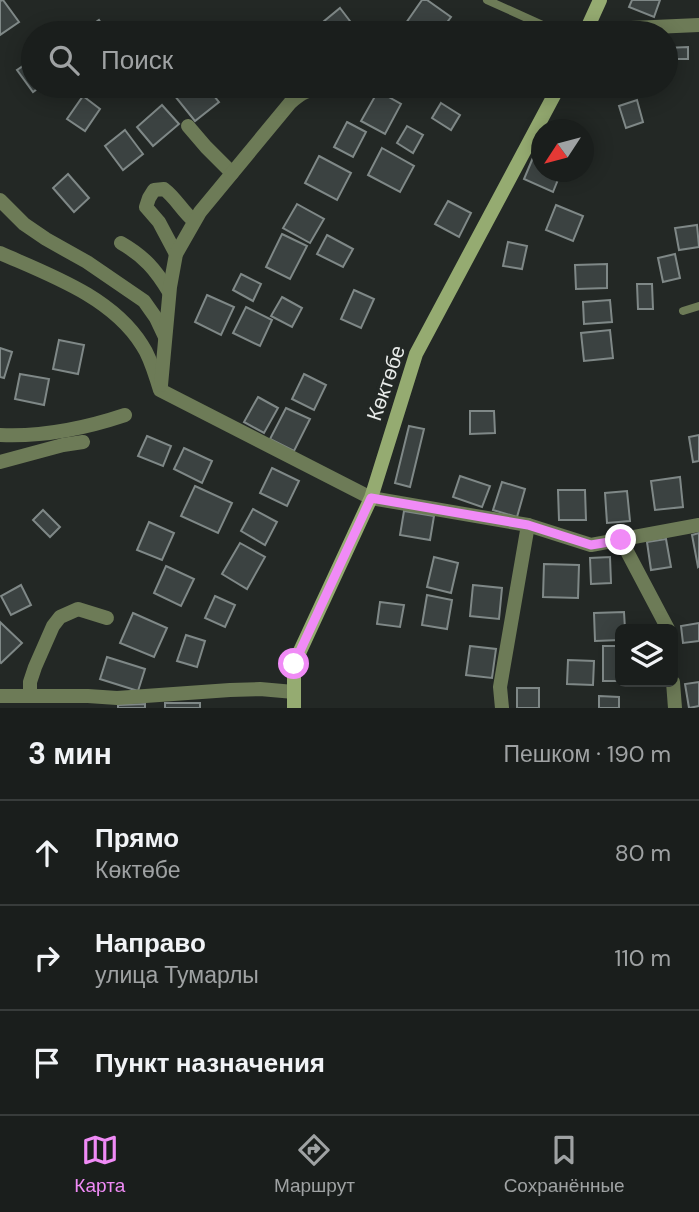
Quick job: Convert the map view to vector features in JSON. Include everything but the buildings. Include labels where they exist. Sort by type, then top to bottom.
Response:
[{"type":"street","points":[[591,21],[600,0]]},
{"type":"street","points":[[678,27],[699,26]]},
{"type":"street","points":[[160,390],[169,292],[176,254],[194,221],[296,98]]},
{"type":"street","name":"Көктөбе","points":[[294,708],[294,664],[371,498],[416,354],[553,98]]},
{"type":"street","points":[[188,127],[232,173]]},
{"type":"street","points":[[176,254],[159,222],[146,207],[154,190],[164,189],[194,221]]},
{"type":"street","points":[[0,200],[24,224],[144,301],[165,338]]},
{"type":"street","points":[[121,243],[157,272],[169,292]]},
{"type":"street","points":[[0,253],[70,285],[97,300],[115,315],[143,346],[160,390],[371,498],[528,525],[591,545],[699,526]]},
{"type":"street","points":[[0,435],[48,432],[102,423],[125,415]]},
{"type":"street","points":[[0,462],[82,442]]},
{"type":"street","points":[[502,708],[500,687],[528,525]]},
{"type":"street","points":[[621,540],[665,624]]},
{"type":"street","points":[[30,695],[30,682],[35,667],[60,617],[78,609],[107,618]]},
{"type":"street","points":[[673,687],[675,708]]},
{"type":"street","points":[[0,696],[117,698],[260,689],[294,692]]},
{"type":"lane","points":[[487,0],[534,21]]},
{"type":"lane","points":[[683,311],[699,306]]},
{"type":"route","points":[[294,664],[371,498],[528,525],[591,545],[621,540]]}]
